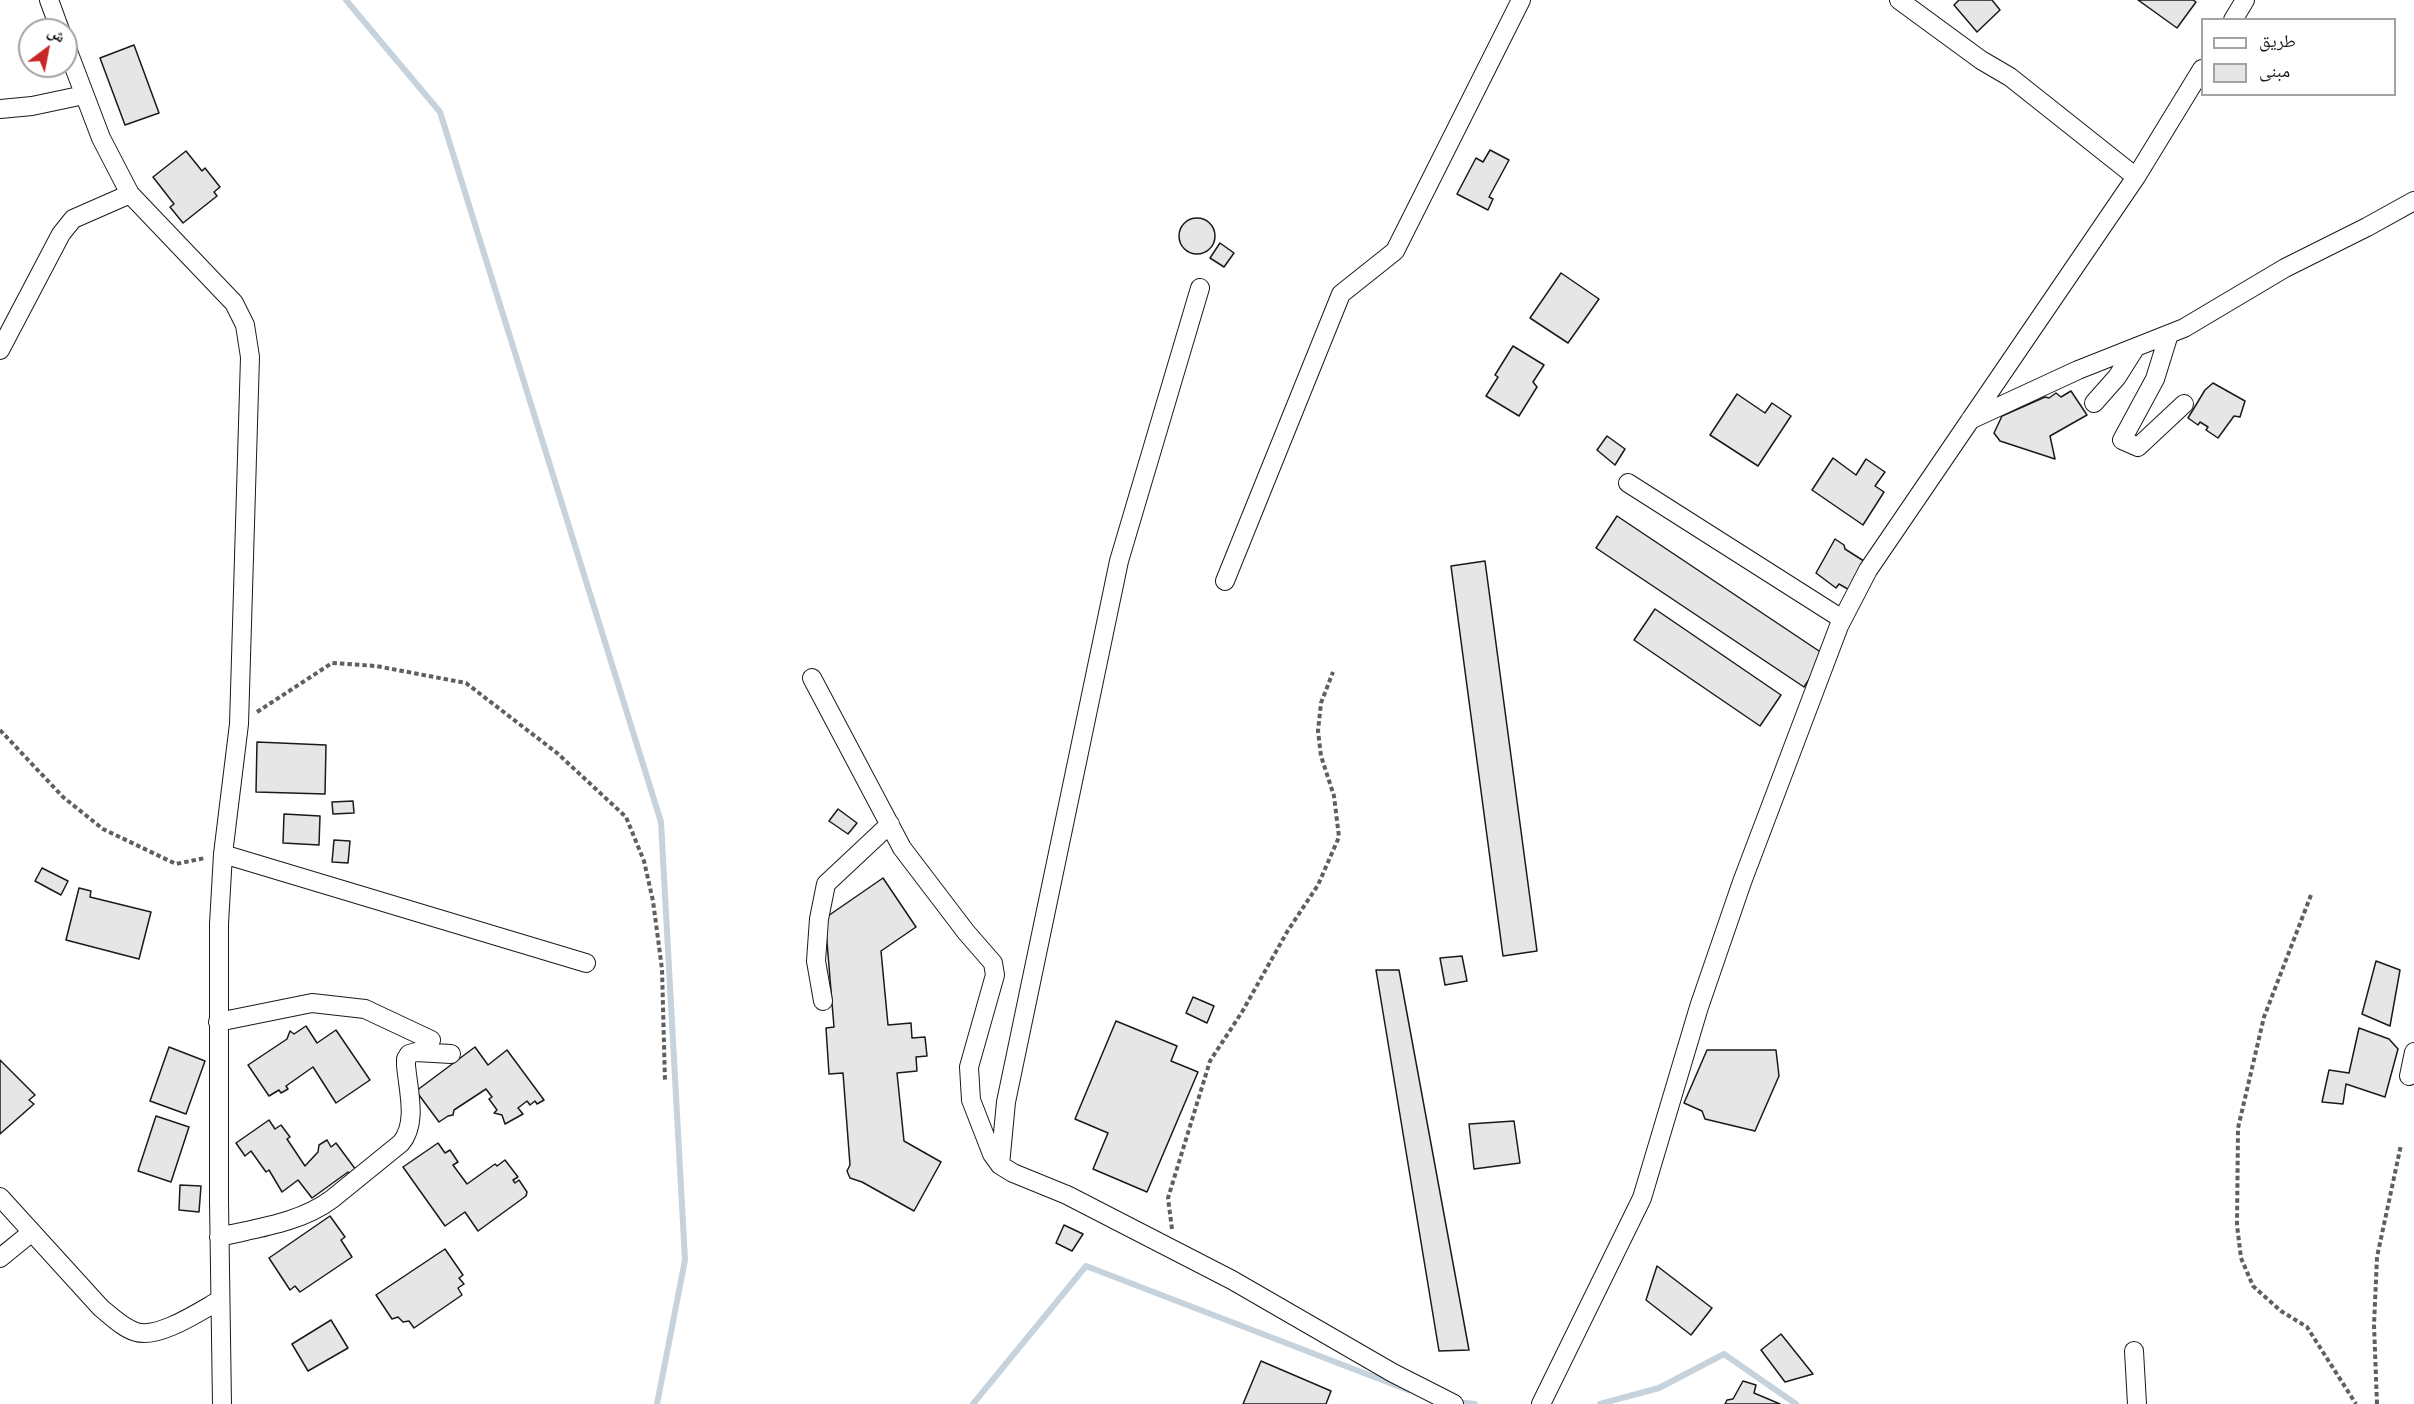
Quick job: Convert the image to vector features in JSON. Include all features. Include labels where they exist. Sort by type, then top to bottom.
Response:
[{"type":"street","points":[[49,0],[56,18]]},
{"type":"street","points":[[1225,581],[1341,294],[1395,251],[1521,0]]},
{"type":"street","points":[[1899,0],[1981,60],[2010,77],[2136,177]]},
{"type":"street","points":[[2234,18],[2245,0]]},
{"type":"street","points":[[1541,1404],[1642,1198],[1699,1007],[1738,894],[1842,619],[1868,570],[2136,177],[2201,71]]},
{"type":"street","points":[[78,78],[101,138],[130,194],[234,303],[245,325],[250,357],[239,724],[223,854],[219,924],[219,1237],[222,1404]]},
{"type":"street","points":[[0,109],[32,106],[84,95]]},
{"type":"street","points":[[0,350],[61,234],[73,219],[130,194]]},
{"type":"street","points":[[1968,421],[2078,370],[2184,328],[2285,268],[2367,228],[2414,201]]},
{"type":"street","points":[[1000,1164],[1006,1102],[1119,561],[1200,288]]},
{"type":"street","points":[[2169,334],[2155,379],[2122,440],[2138,447],[2184,404]]},
{"type":"street","points":[[2094,403],[2117,377],[2136,347]]},
{"type":"street","points":[[1628,483],[1842,619]]},
{"type":"street","points":[[812,678],[902,848],[966,932],[993,963],[994,975],[969,1067],[971,1100],[992,1154],[1000,1164],[1013,1173],[1067,1195],[1232,1280],[1393,1373],[1454,1404]]},
{"type":"street","points":[[823,1001],[816,961],[819,919],[826,884],[890,824]]},
{"type":"street","points":[[223,854],[586,963]]},
{"type":"street","points":[[218,1022],[312,1003],[365,1010],[431,1040]]},
{"type":"street","points":[[219,1237],[295,1218],[320,1208],[332,1199],[407,1136],[411,1122],[406,1065],[409,1054],[416,1052],[451,1054]]},
{"type":"street","points":[[2409,1076],[2414,1052]]},
{"type":"street","points":[[0,1197],[101,1308],[138,1333],[180,1323],[220,1300]]},
{"type":"street","points":[[0,1258],[32,1232]]},
{"type":"street","points":[[2134,1351],[2137,1404]]},
{"type":"path","points":[[239,724],[332,663],[376,666],[466,683],[556,753],[626,818],[644,861],[653,901],[662,969],[665,1082]]},
{"type":"path","points":[[1176,1251],[1168,1198],[1210,1062],[1242,1012],[1287,932],[1318,885],[1339,837],[1334,796],[1321,756],[1318,731],[1321,703],[1333,672]]},
{"type":"path","points":[[0,730],[63,797],[103,830],[176,864],[223,854]]},
{"type":"path","points":[[2312,895],[2264,1017],[2238,1128],[2237,1225],[2241,1258],[2253,1286],[2281,1311],[2307,1327],[2356,1404]]},
{"type":"path","points":[[2377,1404],[2374,1325],[2377,1257],[2401,1145]]},
{"type":"building","points":[[1959,0],[1992,0],[2000,10],[1977,32],[1954,5]]},
{"type":"building","points":[[2138,0],[2193,0],[2196,2],[2177,28]]},
{"type":"building","points":[[134,45],[159,113],[125,125],[100,58]]},
{"type":"building","points":[[1490,150],[1509,160],[1489,197],[1493,199],[1488,210],[1457,194],[1476,158],[1483,162]]},
{"type":"building","points":[[186,151],[202,171],[205,168],[220,187],[214,192],[217,196],[183,223],[170,207],[174,204],[153,177]]},
{"type":"building","points":[[1197,218],[1209,224],[1215,236],[1209,248],[1197,254],[1185,248],[1179,236],[1185,224]]},
{"type":"building","points":[[1220,243],[1234,253],[1224,267],[1210,258]]},
{"type":"building","points":[[1561,273],[1599,299],[1568,343],[1530,318]]},
{"type":"building","points":[[1513,346],[1544,365],[1533,382],[1537,387],[1519,416],[1486,396],[1498,377],[1495,375]]},
{"type":"building","points":[[2213,383],[2245,401],[2240,417],[2234,416],[2218,438],[2206,430],[2208,427],[2200,422],[2198,425],[2188,418],[2205,390]]},
{"type":"building","points":[[2071,391],[2087,415],[2050,436],[2055,459],[2000,441],[1994,433],[2002,416],[2045,397],[2049,398],[2056,393],[2061,397]]},
{"type":"building","points":[[1737,394],[1765,413],[1772,403],[1791,416],[1758,466],[1710,435]]},
{"type":"building","points":[[1607,436],[1625,449],[1615,465],[1597,450]]},
{"type":"building","points":[[1833,458],[1856,475],[1866,459],[1885,472],[1875,486],[1884,492],[1863,525],[1812,490]]},
{"type":"building","points":[[1617,516],[1825,655],[1804,687],[1596,548]]},
{"type":"building","points":[[1835,539],[1844,545],[1845,549],[1867,563],[1853,592],[1839,584],[1836,588],[1816,573]]},
{"type":"building","points":[[1485,561],[1537,951],[1503,956],[1451,566]]},
{"type":"building","points":[[1655,609],[1781,695],[1760,726],[1634,640]]},
{"type":"building","points":[[257,742],[326,745],[325,794],[256,792]]},
{"type":"building","points":[[353,801],[354,813],[333,814],[332,802]]},
{"type":"building","points":[[838,809],[857,823],[848,834],[829,821]]},
{"type":"building","points":[[284,814],[320,816],[319,845],[283,843]]},
{"type":"building","points":[[334,840],[350,841],[348,863],[332,862]]},
{"type":"building","points":[[42,868],[68,881],[61,895],[35,881]]},
{"type":"building","points":[[883,878],[916,927],[881,951],[888,1025],[911,1023],[912,1038],[925,1037],[927,1056],[916,1057],[917,1071],[897,1073],[904,1141],[941,1162],[914,1211],[862,1182],[850,1178],[847,1171],[850,1165],[843,1073],[829,1074],[826,1028],[834,1027],[825,918]]},
{"type":"building","points":[[79,888],[91,891],[90,897],[151,912],[139,959],[66,940]]},
{"type":"building","points":[[1462,956],[1467,981],[1445,985],[1440,958]]},
{"type":"building","points":[[2376,961],[2400,970],[2390,1026],[2362,1014]]},
{"type":"building","points":[[1376,970],[1399,970],[1469,1350],[1439,1351]]},
{"type":"building","points":[[1193,997],[1214,1006],[1207,1023],[1186,1013]]},
{"type":"building","points":[[1116,1021],[1177,1046],[1171,1061],[1198,1072],[1147,1192],[1093,1169],[1108,1133],[1075,1119]]},
{"type":"building","points":[[306,1026],[317,1043],[336,1030],[370,1080],[336,1103],[313,1067],[286,1086],[288,1089],[281,1093],[279,1090],[269,1096],[248,1065],[287,1039],[290,1031],[294,1034]]},
{"type":"building","points":[[2359,1028],[2389,1039],[2398,1049],[2385,1097],[2346,1084],[2343,1104],[2322,1102],[2329,1070],[2349,1073]]},
{"type":"building","points":[[169,1047],[205,1061],[186,1114],[150,1101]]},
{"type":"building","points":[[475,1047],[488,1065],[507,1050],[544,1100],[537,1104],[535,1101],[530,1105],[527,1101],[518,1108],[523,1114],[505,1124],[502,1115],[494,1113],[497,1110],[489,1099],[492,1097],[486,1089],[454,1110],[453,1115],[439,1122],[416,1091]]},
{"type":"building","points":[[1707,1050],[1776,1050],[1779,1076],[1755,1131],[1705,1119],[1702,1111],[1684,1103]]},
{"type":"building","points":[[0,1060],[35,1095],[29,1100],[34,1104],[0,1134]]},
{"type":"building","points":[[156,1116],[189,1127],[171,1182],[138,1171]]},
{"type":"building","points":[[269,1120],[275,1129],[281,1125],[290,1137],[287,1139],[305,1166],[318,1152],[319,1145],[327,1140],[331,1147],[336,1143],[356,1170],[350,1175],[348,1172],[312,1198],[298,1180],[282,1192],[269,1170],[266,1172],[251,1151],[245,1156],[236,1143]]},
{"type":"building","points":[[1514,1121],[1520,1163],[1474,1169],[1469,1124]]},
{"type":"building","points":[[438,1143],[445,1153],[450,1150],[458,1162],[453,1165],[467,1184],[495,1164],[497,1166],[505,1160],[518,1177],[513,1180],[515,1183],[519,1180],[527,1192],[526,1196],[478,1231],[465,1212],[445,1226],[403,1167]]},
{"type":"building","points":[[180,1185],[201,1186],[199,1212],[179,1210]]},
{"type":"building","points":[[330,1216],[345,1237],[341,1240],[352,1257],[300,1292],[295,1286],[290,1290],[269,1258]]},
{"type":"building","points":[[1064,1225],[1083,1234],[1072,1251],[1056,1243]]},
{"type":"building","points":[[445,1249],[463,1275],[459,1278],[464,1284],[458,1288],[462,1295],[414,1328],[409,1321],[403,1322],[398,1317],[392,1319],[376,1295]]},
{"type":"building","points":[[1657,1266],[1712,1308],[1691,1335],[1646,1300]]},
{"type":"building","points":[[331,1320],[348,1348],[308,1371],[292,1344]]},
{"type":"building","points":[[1781,1334],[1813,1374],[1785,1382],[1761,1350]]},
{"type":"building","points":[[1261,1361],[1331,1391],[1326,1404],[1243,1404]]},
{"type":"building","points":[[1743,1381],[1756,1385],[1754,1393],[1780,1404],[1725,1404],[1727,1400],[1733,1399]]},
{"type":"waterway","points":[[346,0],[440,112],[661,822],[685,1260],[657,1404]]},
{"type":"waterway","points":[[973,1404],[1086,1266],[1408,1390]]},
{"type":"waterway","points":[[1600,1404],[1659,1388],[1724,1354],[1796,1404]]},
{"type":"waterway","points":[[1456,1402],[1475,1404]]}]
